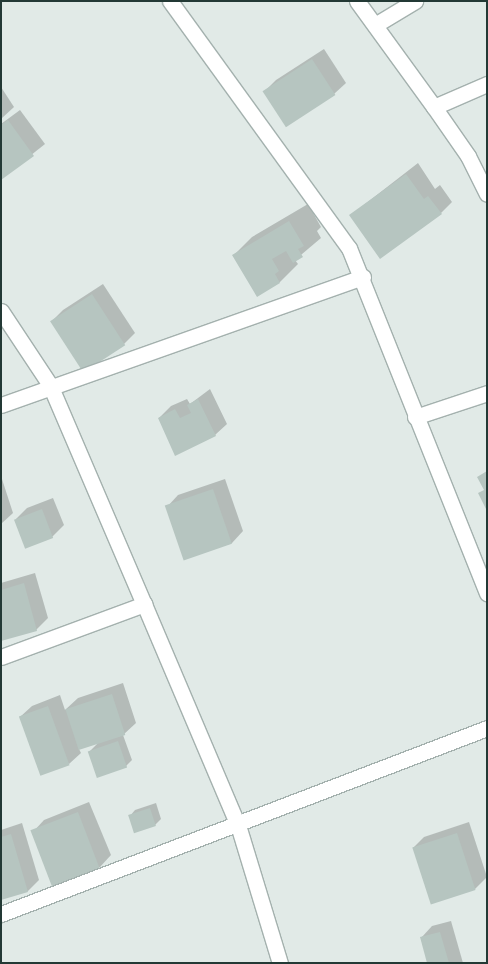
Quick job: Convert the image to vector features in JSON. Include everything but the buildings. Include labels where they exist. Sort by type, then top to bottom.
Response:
[{"type":"street","points":[[170,1],[327,214],[363,278],[415,417],[487,593]]},
{"type":"street","points":[[357,1],[468,156],[487,194]]},
{"type":"street","points":[[375,25],[415,1]]},
{"type":"street","points":[[434,107],[487,84]]},
{"type":"street","points":[[1,405],[50,386],[363,278]]},
{"type":"street","points":[[1,311],[50,386],[144,604],[238,824],[280,963]]},
{"type":"street","points":[[415,417],[487,393]]},
{"type":"street","points":[[1,658],[144,604]]},
{"type":"street","points":[[1,914],[487,728]]}]
